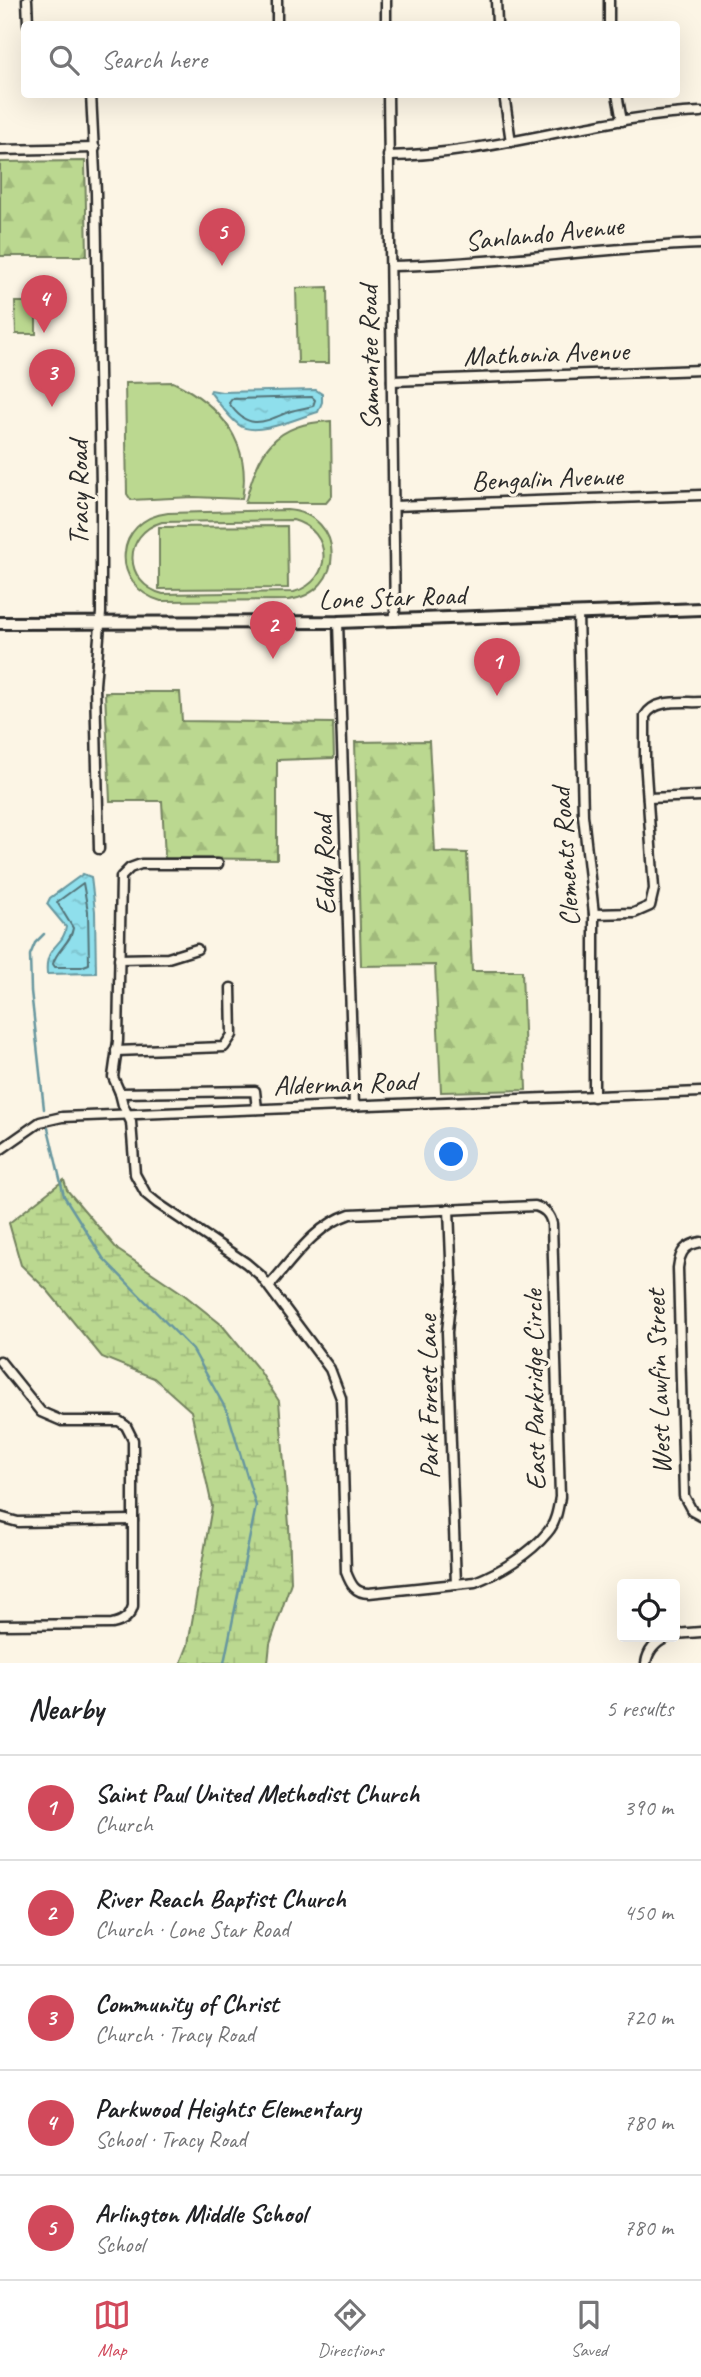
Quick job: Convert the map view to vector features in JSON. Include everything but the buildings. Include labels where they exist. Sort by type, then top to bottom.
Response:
[{"type":"street","points":[[27,0],[28,21]]},
{"type":"street","points":[[277,0],[277,21]]},
{"type":"street","points":[[386,0],[386,21]]},
{"type":"street","points":[[496,0],[497,21]]},
{"type":"street","points":[[609,0],[609,21]]},
{"type":"street","name":"Tracy Road","points":[[90,98],[95,148],[101,489],[100,623],[96,685],[99,849]]},
{"type":"street","name":"Samontee Road","points":[[388,98],[396,621]]},
{"type":"street","points":[[505,98],[511,142]]},
{"type":"street","points":[[618,98],[622,121]]},
{"type":"street","points":[[388,156],[453,153],[622,121],[701,112]]},
{"type":"street","points":[[0,150],[95,148]]},
{"type":"street","name":"Sanlando Avenue","points":[[391,266],[453,265],[600,250],[701,244]]},
{"type":"street","name":"Mathonia Avenue","points":[[392,381],[701,370]]},
{"type":"street","name":"Bengalin Avenue","points":[[394,506],[701,495]]},
{"type":"street","name":"Lone Star Road","points":[[0,623],[396,621],[701,609]]},
{"type":"street","name":"Clements Road","points":[[578,614],[583,815],[594,914],[594,1097]]},
{"type":"street","name":"Eddy Road","points":[[338,622],[354,1105]]},
{"type":"street","points":[[594,914],[634,913],[650,906],[654,889],[643,724],[648,710],[663,704],[701,702]]},
{"type":"street","points":[[648,797],[701,796]]},
{"type":"street","points":[[218,864],[141,864],[126,871],[121,877],[113,1077],[131,1122],[135,1174],[146,1194],[246,1263],[269,1286],[315,1233],[336,1219],[362,1213],[449,1209]]},
{"type":"street","points":[[119,959],[168,958],[197,949]]},
{"type":"street","points":[[116,1051],[224,1047],[232,1035],[231,988]]},
{"type":"street","points":[[121,1097],[255,1091],[257,1109]]},
{"type":"street","name":"Alderman Road","points":[[1,1147],[51,1118],[701,1092]]},
{"type":"street","name":"East Parkridge Circle","points":[[269,1286],[330,1369],[341,1398],[346,1563],[351,1584],[356,1591],[363,1593],[475,1582],[491,1576],[523,1554],[549,1531],[555,1520],[560,1497],[552,1224],[547,1213],[535,1206],[449,1209]]},
{"type":"street","name":"Park Forest Lane","points":[[449,1209],[452,1284],[447,1332],[456,1584]]},
{"type":"street","name":"West Lawfin Street","points":[[701,1242],[689,1245],[682,1251],[678,1268],[684,1496],[692,1511],[701,1516]]},
{"type":"street","points":[[0,1361],[41,1412],[62,1420],[119,1421],[126,1426],[133,1440],[133,1606],[126,1618],[112,1624],[0,1625]]},
{"type":"street","points":[[0,1517],[18,1521],[133,1520]]},
{"type":"street","points":[[680,1634],[701,1632]]},
{"type":"street","points":[[646,1663],[647,1655],[660,1642]]},
{"type":"green space","points":[[85,161],[87,256],[0,256],[0,162]]},
{"type":"green space","points":[[328,287],[329,363],[298,363],[296,288]]},
{"type":"green space","points":[[15,302],[36,302],[36,334],[16,334]]},
{"type":"green space","points":[[173,382],[205,402],[219,414],[229,428],[242,460],[242,499],[193,497],[131,500],[127,494],[125,383]]},
{"type":"green space","points":[[331,421],[332,496],[326,503],[245,503],[256,469],[272,443],[295,427]]},
{"type":"green space","points":[[287,510],[306,515],[320,525],[329,538],[332,554],[329,570],[321,584],[307,594],[288,600],[161,601],[144,593],[133,582],[126,568],[125,554],[128,540],[137,527],[150,518],[168,513]],"holes":[[[293,520],[316,534],[324,556],[316,577],[307,586],[294,592],[163,594],[140,580],[132,558],[140,537],[149,528],[162,522]]]},
{"type":"green space","points":[[287,526],[288,588],[159,589],[159,527]]},
{"type":"green space","points":[[105,692],[180,692],[182,721],[333,723],[334,758],[277,760],[277,859],[165,858],[162,801],[110,801]]},
{"type":"green space","points":[[429,741],[435,852],[467,853],[472,971],[522,971],[526,1090],[441,1092],[435,965],[361,966],[355,742]]},
{"type":"green space","points":[[64,1180],[67,1190],[118,1250],[182,1293],[222,1325],[259,1370],[279,1401],[291,1582],[270,1644],[268,1663],[181,1663],[188,1645],[212,1506],[191,1411],[154,1378],[102,1357],[48,1291],[21,1265],[9,1223]]},
{"type":"water","points":[[211,390],[316,390],[322,394],[318,412],[256,429],[246,428],[235,422],[210,392]]},
{"type":"water","points":[[83,874],[91,877],[95,911],[96,973],[47,974],[48,957],[62,939],[66,927],[47,904],[50,898]]},
{"type":"waterway","points":[[44,934],[35,943],[30,955],[31,991],[44,1109]]},
{"type":"waterway","points":[[48,1128],[64,1196],[103,1258],[193,1350],[228,1413],[256,1506],[224,1663]]},
{"type":"place","name":"Arlington Middle School","points":[[222,266]]},
{"type":"place","name":"Parkwood Heights Elementary","points":[[44,333]]},
{"type":"place","name":"Community of Christ","points":[[52,407]]},
{"type":"place","name":"River Reach Baptist Church","points":[[273,659]]},
{"type":"place","name":"Saint Paul United Methodist Church","points":[[497,696]]}]
